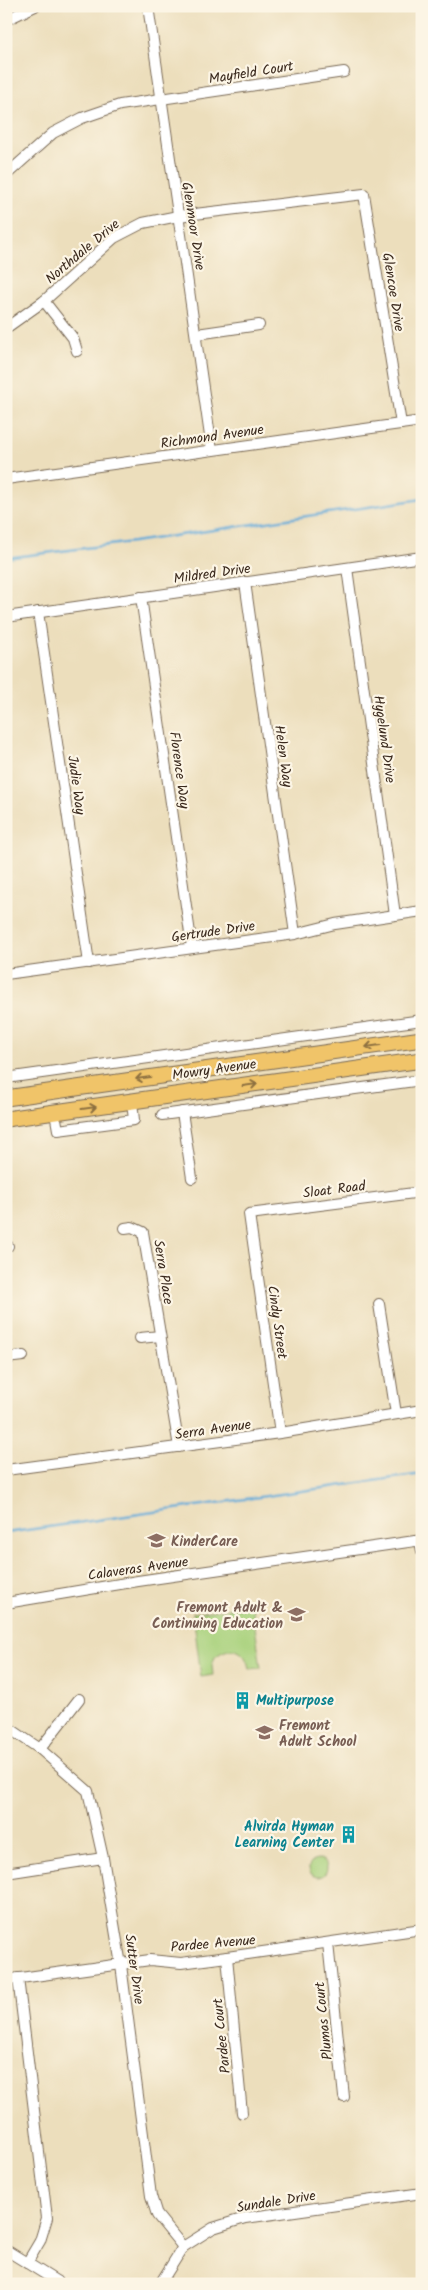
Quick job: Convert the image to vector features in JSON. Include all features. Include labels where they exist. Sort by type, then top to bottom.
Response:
[{"type":"main road","name":"Mowry Avenue","points":[[6,1098],[422,1040]]},
{"type":"main road","name":"Mowry Avenue","points":[[6,1119],[422,1060]]},
{"type":"street","points":[[6,20],[35,6]]},
{"type":"street","name":"Glenmoor Drive","points":[[148,6],[197,334],[212,450]]},
{"type":"street","name":"Mayfield Court","points":[[6,175],[53,133],[82,118],[120,105],[344,72]]},
{"type":"street","name":"Northdale Drive","points":[[6,328],[44,301],[124,231],[143,223],[178,216],[364,194]]},
{"type":"street","name":"Glencoe Drive","points":[[364,194],[401,424]]},
{"type":"street","points":[[44,301],[73,338],[77,351]]},
{"type":"street","points":[[197,334],[260,325]]},
{"type":"street","name":"Richmond Avenue","points":[[6,479],[422,421]]},
{"type":"street","name":"Mildred Drive","points":[[6,617],[422,557]]},
{"type":"street","name":"Hygelund Drive","points":[[347,568],[395,915]]},
{"type":"street","name":"Helen Way","points":[[245,582],[295,934]]},
{"type":"street","name":"Florence Way","points":[[141,598],[192,947]]},
{"type":"street","name":"Judie Way","points":[[38,612],[89,963]]},
{"type":"street","name":"Gertrude Drive","points":[[6,974],[295,934],[335,924],[422,911]]},
{"type":"street","name":"Mowry Avenue","points":[[6,1078],[422,1020]]},
{"type":"street","points":[[162,1115],[422,1080]]},
{"type":"street","points":[[182,1112],[192,1178]]},
{"type":"street","name":"Sloat Road","points":[[249,1214],[422,1192]]},
{"type":"street","name":"Cindy Street","points":[[249,1214],[280,1433]]},
{"type":"street","name":"Serra Place","points":[[125,1228],[132,1227],[143,1232],[179,1448]]},
{"type":"street","points":[[379,1304],[396,1414]]},
{"type":"street","points":[[140,1338],[160,1336]]},
{"type":"street","points":[[6,1358],[23,1356]]},
{"type":"street","name":"Serra Avenue","points":[[6,1470],[179,1448],[422,1410]]},
{"type":"street","name":"Calaveras Avenue","points":[[6,1603],[138,1581],[421,1544]]},
{"type":"street","points":[[40,1749],[79,1699]]},
{"type":"street","name":"Sutter Drive","points":[[6,1726],[40,1749],[88,1791],[104,1858],[121,1965],[151,2196],[157,2215],[183,2248]]},
{"type":"street","points":[[6,1873],[104,1858]]},
{"type":"street","name":"Pardee Avenue","points":[[6,1980],[150,1960],[181,1963],[422,1929]]},
{"type":"street","name":"Plumas Court","points":[[328,1943],[344,2097]]},
{"type":"street","name":"Pardee Court","points":[[227,1957],[242,2113]]},
{"type":"street","points":[[18,1978],[47,2218],[40,2241],[26,2262]]},
{"type":"street","name":"Sundale Drive","points":[[160,2284],[183,2248],[213,2228],[245,2218],[422,2193]]},
{"type":"street","points":[[6,2250],[61,2284]]},
{"type":"green space","points":[[252,1606],[261,1668],[249,1669],[245,1657],[241,1653],[232,1650],[215,1657],[212,1665],[213,1675],[201,1677],[193,1613]]},
{"type":"green space","points":[[318,1859],[324,1862],[327,1868],[324,1874],[318,1877],[312,1874],[309,1868],[312,1862]]},
{"type":"waterway","points":[[6,558],[133,542],[422,499]]},
{"type":"waterway","points":[[6,1533],[422,1474]]},
{"type":"place","name":"KinderCare","points":[[157,1541]]},
{"type":"place","name":"Fremont Adult & Continuing Education","points":[[297,1615]]},
{"type":"place","name":"Multipurpose","points":[[242,1700]]},
{"type":"place","name":"Fremont Adult School","points":[[265,1733]]},
{"type":"place","name":"Alvirda Hyman Learning Center","points":[[348,1834]]}]
